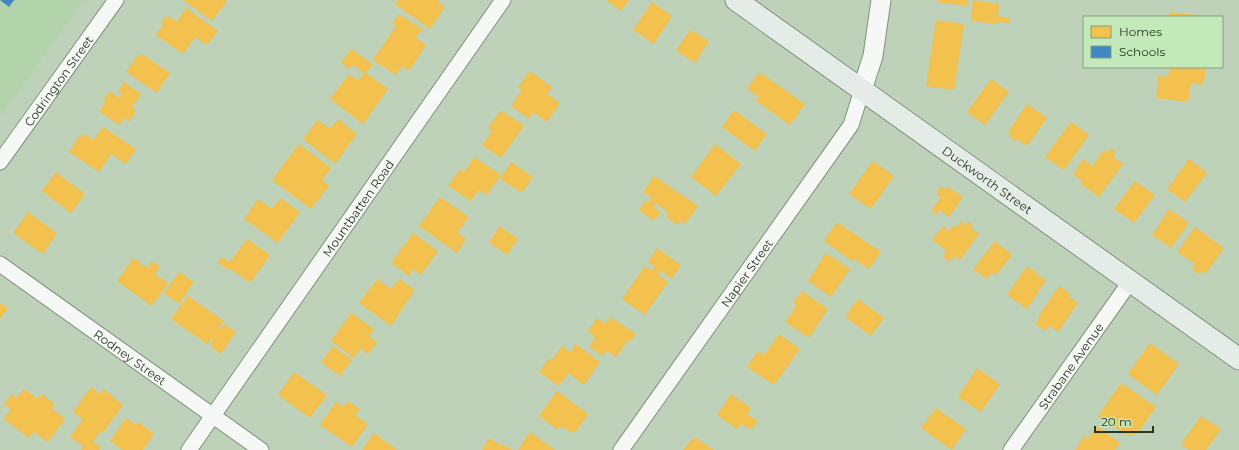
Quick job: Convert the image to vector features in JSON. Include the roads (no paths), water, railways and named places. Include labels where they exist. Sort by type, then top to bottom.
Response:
[{"type":"main road","name":"Duckworth Street","points":[[736,0],[1239,359]]},
{"type":"street","name":"Codrington Street","points":[[0,162],[116,0]]},
{"type":"street","name":"Mountbatten Road","points":[[189,450],[503,0]]},
{"type":"street","points":[[862,90],[873,56],[881,0]]},
{"type":"street","name":"Napier Street","points":[[621,450],[851,125],[862,90]]},
{"type":"street","name":"Rodney Street","points":[[0,264],[261,450]]},
{"type":"street","name":"Strabane Avenue","points":[[1011,450],[1130,282]]}]
